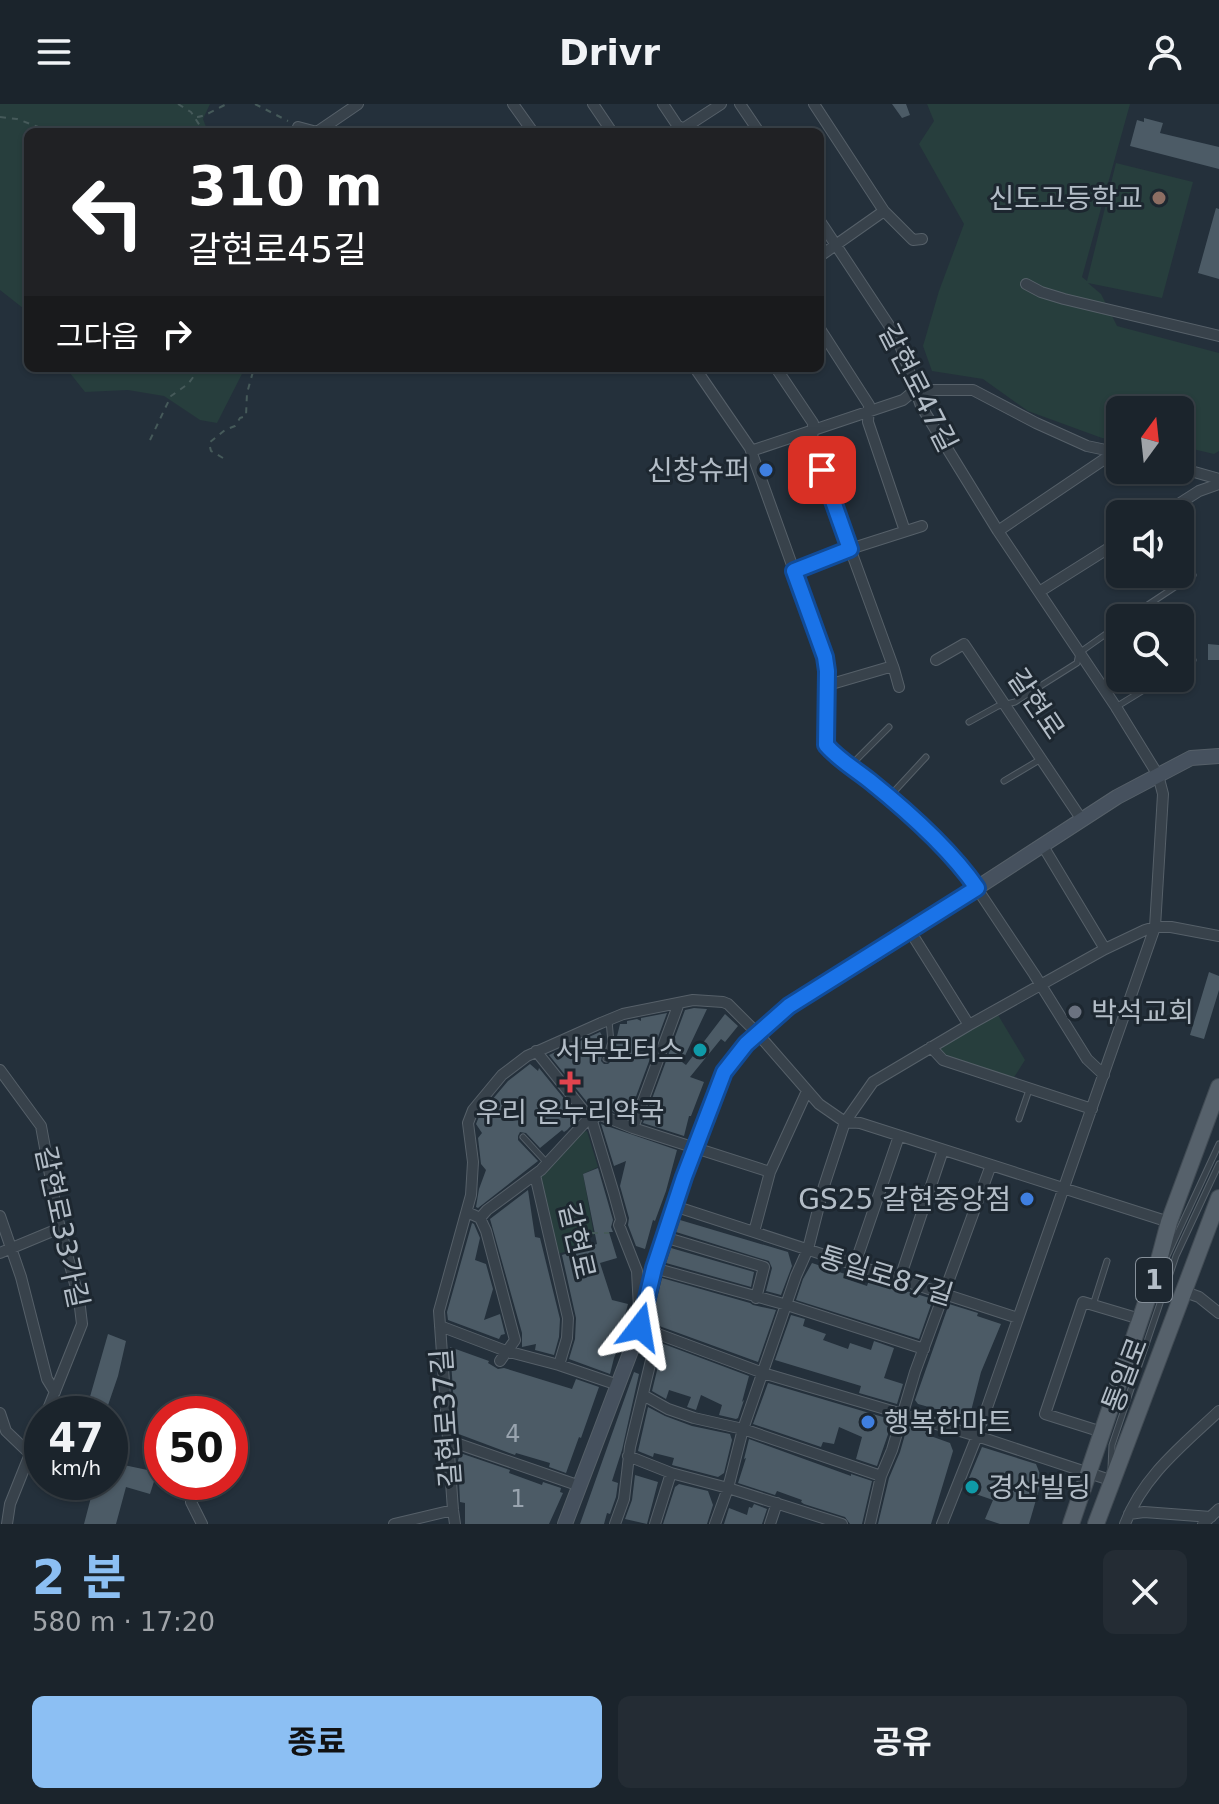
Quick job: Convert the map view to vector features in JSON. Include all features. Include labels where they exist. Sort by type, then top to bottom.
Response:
[{"type":"main road","points":[[565,1524],[640,1327],[654,1268],[674,1206],[724,1072],[756,1032],[789,1006],[1117,797],[1191,758],[1219,756]]},
{"type":"main road","name":"통일로","points":[[1071,1524],[1154,1279],[1169,1222],[1219,1087]]},
{"type":"main road","name":"통일로","points":[[1096,1524],[1219,1198]]},
{"type":"street","points":[[323,128],[358,104]]},
{"type":"street","points":[[513,104],[530,128]]},
{"type":"street","points":[[593,104],[609,128]]},
{"type":"street","points":[[663,104],[680,128]]},
{"type":"street","points":[[687,128],[721,104]]},
{"type":"street","points":[[740,104],[756,128]]},
{"type":"street","points":[[814,104],[884,211],[913,240],[922,239]]},
{"type":"street","points":[[824,253],[884,211]]},
{"type":"street","name":"갈현로47길","points":[[824,227],[898,339],[921,406],[998,531],[1158,775]]},
{"type":"street","points":[[1026,284],[1064,299],[1219,336]]},
{"type":"street","points":[[824,335],[869,405],[868,422],[905,531]]},
{"type":"street","points":[[698,372],[751,451],[825,657],[826,745],[889,797],[968,875],[1087,1059],[1104,1075]]},
{"type":"street","points":[[779,372],[813,423],[812,444],[899,687]]},
{"type":"street","points":[[751,451],[903,400],[915,390],[973,390],[1036,423],[1087,446],[1106,450]]},
{"type":"street","points":[[998,531],[1106,460]]},
{"type":"street","points":[[1194,473],[1219,481]]},
{"type":"street","points":[[1185,500],[1219,481]]},
{"type":"street","points":[[794,571],[922,526]]},
{"type":"street","points":[[1039,592],[1106,550]]},
{"type":"street","name":"갈현로","points":[[936,660],[964,644],[1082,820]]},
{"type":"street","points":[[827,682],[835,683],[893,666]]},
{"type":"street","points":[[942,1524],[977,1436],[1155,927],[1163,794],[1158,775]]},
{"type":"street","points":[[1043,846],[1105,949]]},
{"type":"street","points":[[674,1206],[808,1249],[845,1122],[873,1082],[1105,949],[1155,927],[1219,936]]},
{"type":"street","points":[[910,931],[969,1025]]},
{"type":"street","points":[[615,1524],[624,1499],[628,1456],[654,1348],[640,1327],[637,1271],[619,1225],[621,1220],[608,1170],[591,1119],[538,1051],[623,1014],[693,1000],[723,1002],[756,1032],[819,1104],[845,1122],[860,1123],[1169,1222]]},
{"type":"street","points":[[633,1128],[679,1003]]},
{"type":"street","points":[[931,1047],[943,1060],[1092,1109]]},
{"type":"street","name":"갈현로37길","points":[[455,1524],[439,1311],[471,1195],[473,1162],[468,1123],[474,1109],[502,1075],[538,1051]]},
{"type":"street","name":"갈현로33가길","points":[[0,1070],[41,1126],[60,1228],[79,1299],[82,1324],[53,1396]]},
{"type":"street","points":[[754,1232],[770,1172],[807,1091]]},
{"type":"street","points":[[480,1218],[535,1175],[598,1114],[770,1172]]},
{"type":"street","points":[[855,1264],[899,1136]]},
{"type":"street","points":[[900,1278],[943,1150]]},
{"type":"street","points":[[870,1524],[881,1476],[991,1165]]},
{"type":"street","name":"갈현로","points":[[535,1175],[568,1318],[567,1338],[559,1365]]},
{"type":"street","points":[[467,1212],[480,1218],[486,1231],[515,1340],[503,1356],[559,1365],[618,1385]]},
{"type":"street","name":"갈현로33가길","points":[[0,1216],[21,1277],[47,1379],[55,1392]]},
{"type":"street","points":[[0,1253],[60,1228]]},
{"type":"street","points":[[664,1237],[764,1267],[756,1298]]},
{"type":"street","name":"통일로87길","points":[[715,1524],[743,1429],[808,1249],[1018,1318]]},
{"type":"street","points":[[654,1268],[787,1305]]},
{"type":"street","points":[[1185,1292],[1199,1297],[1219,1313]]},
{"type":"street","name":"통일로","points":[[1102,1432],[1045,1414],[1083,1302],[1140,1319]]},
{"type":"street","name":"통일로87길","points":[[787,1305],[924,1349]]},
{"type":"street","name":"갈현로37길","points":[[440,1326],[503,1356]]},
{"type":"street","points":[[640,1327],[763,1373],[977,1436],[1113,1481]]},
{"type":"street","points":[[643,1395],[668,1409],[694,1418],[743,1429],[881,1476]]},
{"type":"street","points":[[1127,1519],[1137,1498],[1156,1472],[1219,1411]]},
{"type":"street","points":[[0,1413],[6,1431],[24,1448]]},
{"type":"street","points":[[447,1440],[580,1486]]},
{"type":"street","points":[[628,1456],[671,1473],[777,1503],[817,1520],[842,1524]]},
{"type":"street","points":[[5,1519],[24,1469]]},
{"type":"street","points":[[655,1524],[671,1473]]},
{"type":"street","points":[[192,1500],[202,1524]]},
{"type":"street","points":[[770,1524],[777,1503]]},
{"type":"street","name":"갈현로37길","points":[[394,1524],[453,1510]]},
{"type":"street","points":[[1127,1519],[1144,1512],[1211,1517]]},
{"type":"lane","points":[[1149,604],[1173,588]]},
{"type":"lane","points":[[969,722],[998,706],[1015,702],[1077,663],[1079,653],[1106,634]]},
{"type":"lane","points":[[1116,707],[1140,692]]},
{"type":"lane","points":[[850,766],[889,727]]},
{"type":"lane","points":[[889,797],[926,757]]},
{"type":"lane","points":[[1004,781],[1041,759]]},
{"type":"lane","points":[[605,1021],[611,1042],[606,1059]]},
{"type":"lane","points":[[1019,1119],[1030,1088]]},
{"type":"lane","points":[[523,1137],[547,1164]]},
{"type":"lane","points":[[1154,1279],[1219,1144]]},
{"type":"lane","points":[[1113,1481],[1110,1464],[1112,1445],[1132,1385],[1176,1256],[1219,1164]]},
{"type":"lane","points":[[1093,1305],[1107,1261]]},
{"type":"path","points":[[178,104],[196,117],[202,128]]},
{"type":"path","points":[[196,117],[227,104]]},
{"type":"path","points":[[255,104],[298,127]]},
{"type":"path","points":[[0,117],[17,119],[41,128]]},
{"type":"path","points":[[150,440],[171,396],[188,384],[197,372]]},
{"type":"path","points":[[223,458],[211,451],[209,443],[246,416],[247,393],[253,372]]},
{"type":"path","points":[[592,1233],[622,1234]]},
{"type":"green space","points":[[0,104],[210,104],[203,119],[206,128],[24,128],[24,309],[0,290]]},
{"type":"green space","points":[[927,104],[1130,104],[1082,277],[1087,281],[1116,163],[1193,182],[1162,298],[1088,283],[1101,294],[1117,326],[1219,353],[1219,451],[1214,454],[1194,449],[1194,396],[1106,396],[1106,438],[1028,411],[983,379],[932,371],[923,346],[964,224],[919,144],[934,121]]},
{"type":"green space","points":[[69,372],[243,372],[217,423],[200,420],[164,396],[128,390],[85,392]]},
{"type":"green space","points":[[998,1015],[1025,1060],[1013,1079],[947,1057],[939,1047]]},
{"type":"green space","points":[[587,1131],[598,1167],[583,1174],[594,1235],[588,1237],[588,1242],[575,1243],[576,1249],[557,1254],[535,1175],[572,1135]]},
{"type":"building","points":[[892,104],[906,104],[910,115],[902,118]]},
{"type":"building","points":[[1144,118],[1163,123],[1160,133],[1219,147],[1219,169],[1130,146],[1137,120],[1144,122]]},
{"type":"building","points":[[1216,208],[1219,209],[1219,279],[1198,273]]},
{"type":"building","points":[[1208,644],[1219,645],[1219,660],[1208,660]]},
{"type":"building","points":[[1209,972],[1219,976],[1219,990],[1204,1039],[1190,1035]]},
{"type":"building","points":[[707,1009],[682,1062],[686,1065],[725,1014],[738,1026],[725,1042],[721,1039],[690,1077],[704,1082],[684,1136],[643,1123],[685,1010]]},
{"type":"building","points":[[667,1013],[628,1118],[601,1107],[591,1107],[549,1055],[600,1032],[605,1041],[601,1061],[608,1064],[620,1024]]},
{"type":"building","points":[[530,1064],[538,1071],[539,1068],[579,1117],[567,1130],[562,1130],[540,1148],[526,1133],[520,1132],[518,1140],[538,1161],[478,1208],[479,1189],[486,1170],[481,1164],[478,1138],[482,1133],[476,1124],[480,1114],[508,1081]]},
{"type":"building","points":[[601,1124],[677,1150],[645,1249],[636,1246],[628,1225],[620,1186],[626,1161],[614,1166]]},
{"type":"building","points":[[598,1168],[613,1220],[613,1232],[609,1232],[617,1258],[600,1263],[612,1300],[628,1304],[621,1331],[625,1332],[610,1374],[569,1359],[575,1339],[576,1318],[562,1255],[597,1244],[583,1174]]},
{"type":"building","points":[[528,1190],[535,1237],[540,1238],[560,1319],[554,1355],[535,1350],[536,1344],[522,1347],[522,1333],[490,1219]]},
{"type":"building","points":[[680,1220],[788,1252],[792,1266],[781,1295],[766,1291],[772,1268],[769,1261],[676,1232]]},
{"type":"building","points":[[472,1223],[480,1238],[475,1260],[486,1264],[493,1289],[484,1320],[500,1314],[505,1334],[499,1339],[448,1320],[447,1312]]},
{"type":"building","points":[[671,1248],[754,1272],[751,1287],[666,1263]]},
{"type":"building","points":[[812,1263],[845,1274],[843,1278],[867,1286],[869,1280],[933,1299],[919,1339],[796,1300]]},
{"type":"building","points":[[662,1278],[776,1310],[758,1362],[651,1323]]},
{"type":"building","points":[[949,1304],[1001,1324],[981,1372],[971,1411],[961,1416],[918,1404],[915,1400]]},
{"type":"building","points":[[791,1315],[805,1319],[803,1326],[826,1334],[823,1340],[848,1349],[850,1343],[871,1350],[874,1341],[894,1348],[884,1378],[903,1384],[897,1404],[859,1393],[861,1386],[775,1360]]},
{"type":"building","points":[[108,1334],[126,1341],[111,1396],[90,1396]]},
{"type":"building","points":[[661,1343],[749,1376],[738,1418],[719,1415],[722,1405],[701,1395],[696,1410],[687,1407],[691,1397],[669,1390],[666,1399],[652,1391]]},
{"type":"building","points":[[450,1347],[489,1361],[498,1369],[504,1368],[572,1389],[576,1379],[599,1387],[566,1473],[549,1467],[550,1463],[515,1455],[456,1433]]},
{"type":"building","points":[[634,1372],[639,1374],[612,1481],[618,1483],[610,1514],[607,1513],[604,1524],[580,1524]]},
{"type":"building","points":[[768,1383],[893,1420],[877,1466],[856,1459],[862,1437],[839,1427],[834,1444],[823,1442],[821,1447],[753,1424]]},
{"type":"building","points":[[648,1407],[692,1426],[730,1434],[732,1440],[724,1473],[718,1477],[672,1465],[674,1458],[654,1453],[653,1457],[638,1451]]},
{"type":"building","points":[[908,1424],[950,1443],[953,1451],[931,1524],[878,1524],[889,1478]]},
{"type":"building","points":[[749,1439],[872,1481],[862,1524],[850,1524],[845,1517],[804,1504],[802,1500],[777,1491],[775,1495],[738,1483]]},
{"type":"building","points":[[982,1447],[1036,1464],[1042,1479],[1029,1524],[1000,1524],[985,1519],[993,1500],[964,1490]]},
{"type":"building","points":[[460,1453],[542,1485],[543,1482],[561,1488],[560,1492],[563,1493],[549,1524],[465,1524],[465,1503],[460,1502]]},
{"type":"building","points":[[128,1466],[144,1469],[144,1492],[128,1488]]},
{"type":"building","points":[[635,1475],[658,1482],[647,1524],[625,1519],[632,1500]]},
{"type":"building","points":[[679,1484],[708,1491],[713,1505],[707,1524],[663,1524],[675,1487]]},
{"type":"building","points":[[90,1500],[122,1500],[116,1524],[84,1524]]},
{"type":"building","points":[[754,1504],[767,1509],[762,1524],[724,1524],[729,1508],[747,1515],[749,1507],[752,1508]]},
{"type":"place","name":"신도고등학교","points":[[1159,198]]},
{"type":"place","name":"신창슈퍼","points":[[766,470]]},
{"type":"place","name":"박석교회","points":[[1075,1012]]},
{"type":"place","name":"서부모터스","points":[[700,1050]]},
{"type":"place","name":"우리 온누리약국","points":[[570,1082]]},
{"type":"place","name":"GS25 갈현중앙점","points":[[1027,1199]]},
{"type":"place","name":"행복한마트","points":[[868,1422]]},
{"type":"place","name":"경산빌딩","points":[[972,1487]]},
{"type":"route","points":[[640,1327],[654,1268],[724,1072],[746,1044],[789,1006],[977,888],[931,836],[826,745],[825,657],[794,571],[850,549],[822,470]]}]
